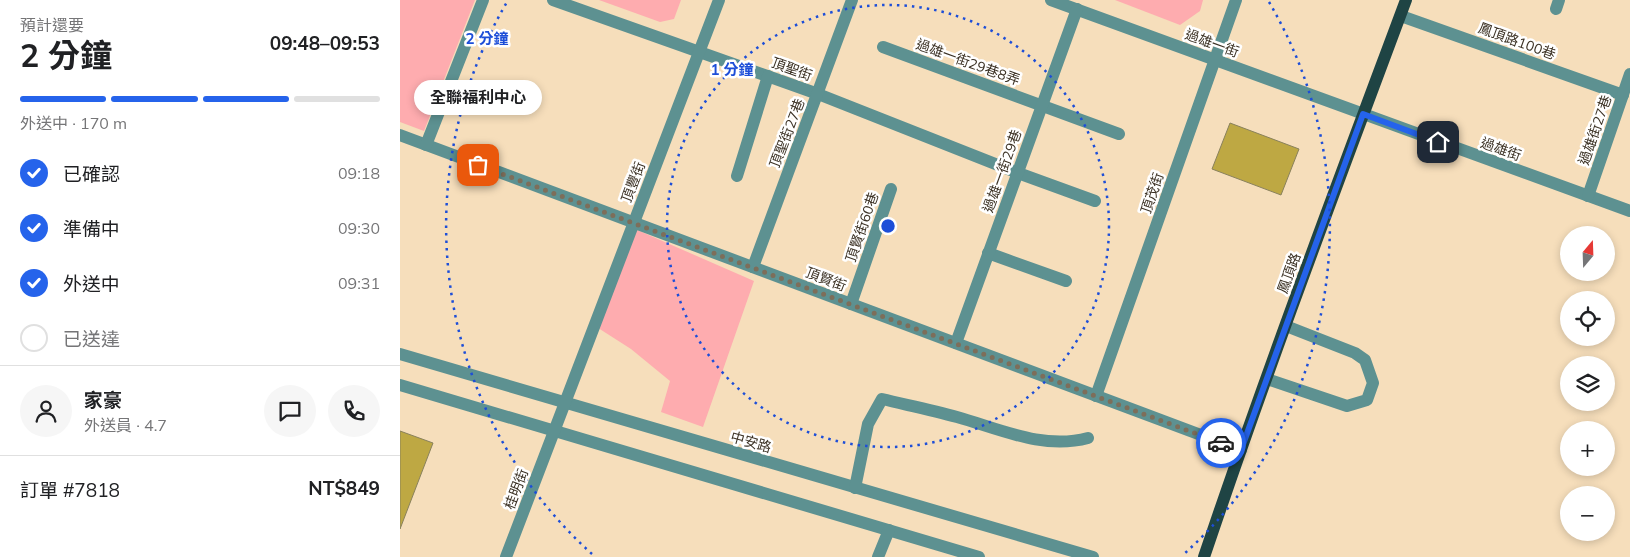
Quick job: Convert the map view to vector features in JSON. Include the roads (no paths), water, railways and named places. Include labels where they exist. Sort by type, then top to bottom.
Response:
[{"type":"main road","name":"鳳頂路","points":[[1204,557],[1267,378],[1406,0]]},
{"type":"street","points":[[426,145],[483,0]]},
{"type":"street","name":"頂聖街","points":[[553,0],[818,94],[1095,202]]},
{"type":"street","name":"頂豐街","points":[[554,431],[719,0]]},
{"type":"street","name":"頂聖街27巷","points":[[753,267],[852,0]]},
{"type":"street","name":"過雄一街","points":[[1052,0],[1363,114]]},
{"type":"street","name":"頂茂街","points":[[1096,396],[1236,0]]},
{"type":"street","name":"過雄一街29巷","points":[[956,343],[1077,9]]},
{"type":"street","name":"鳳頂路100巷","points":[[1401,16],[1623,95]]},
{"type":"street","name":"過雄一街29巷8弄","points":[[883,47],[1120,134]]},
{"type":"street","name":"過雄街27巷","points":[[1588,196],[1630,74]]},
{"type":"street","points":[[737,176],[768,76]]},
{"type":"street","name":"過雄街","points":[[1363,114],[1630,211]]},
{"type":"street","name":"頂賢街","points":[[400,135],[1241,450]]},
{"type":"street","name":"頂賢街60巷","points":[[851,304],[891,189]]},
{"type":"street","points":[[988,253],[1066,281]]},
{"type":"street","points":[[1267,378],[1347,406],[1367,400],[1373,383],[1365,360],[1355,352],[1286,326]]},
{"type":"street","name":"中安路","points":[[400,354],[565,404],[1093,557]]},
{"type":"street","points":[[400,385],[979,557]]},
{"type":"street","points":[[855,488],[868,424],[882,399],[957,417],[1025,438],[1071,442],[1088,438]]},
{"type":"street","name":"桂明街","points":[[506,557],[554,431]]},
{"type":"street","points":[[878,557],[889,530]]},
{"type":"place","name":"全聯福利中心","points":[[478,165]]}]
